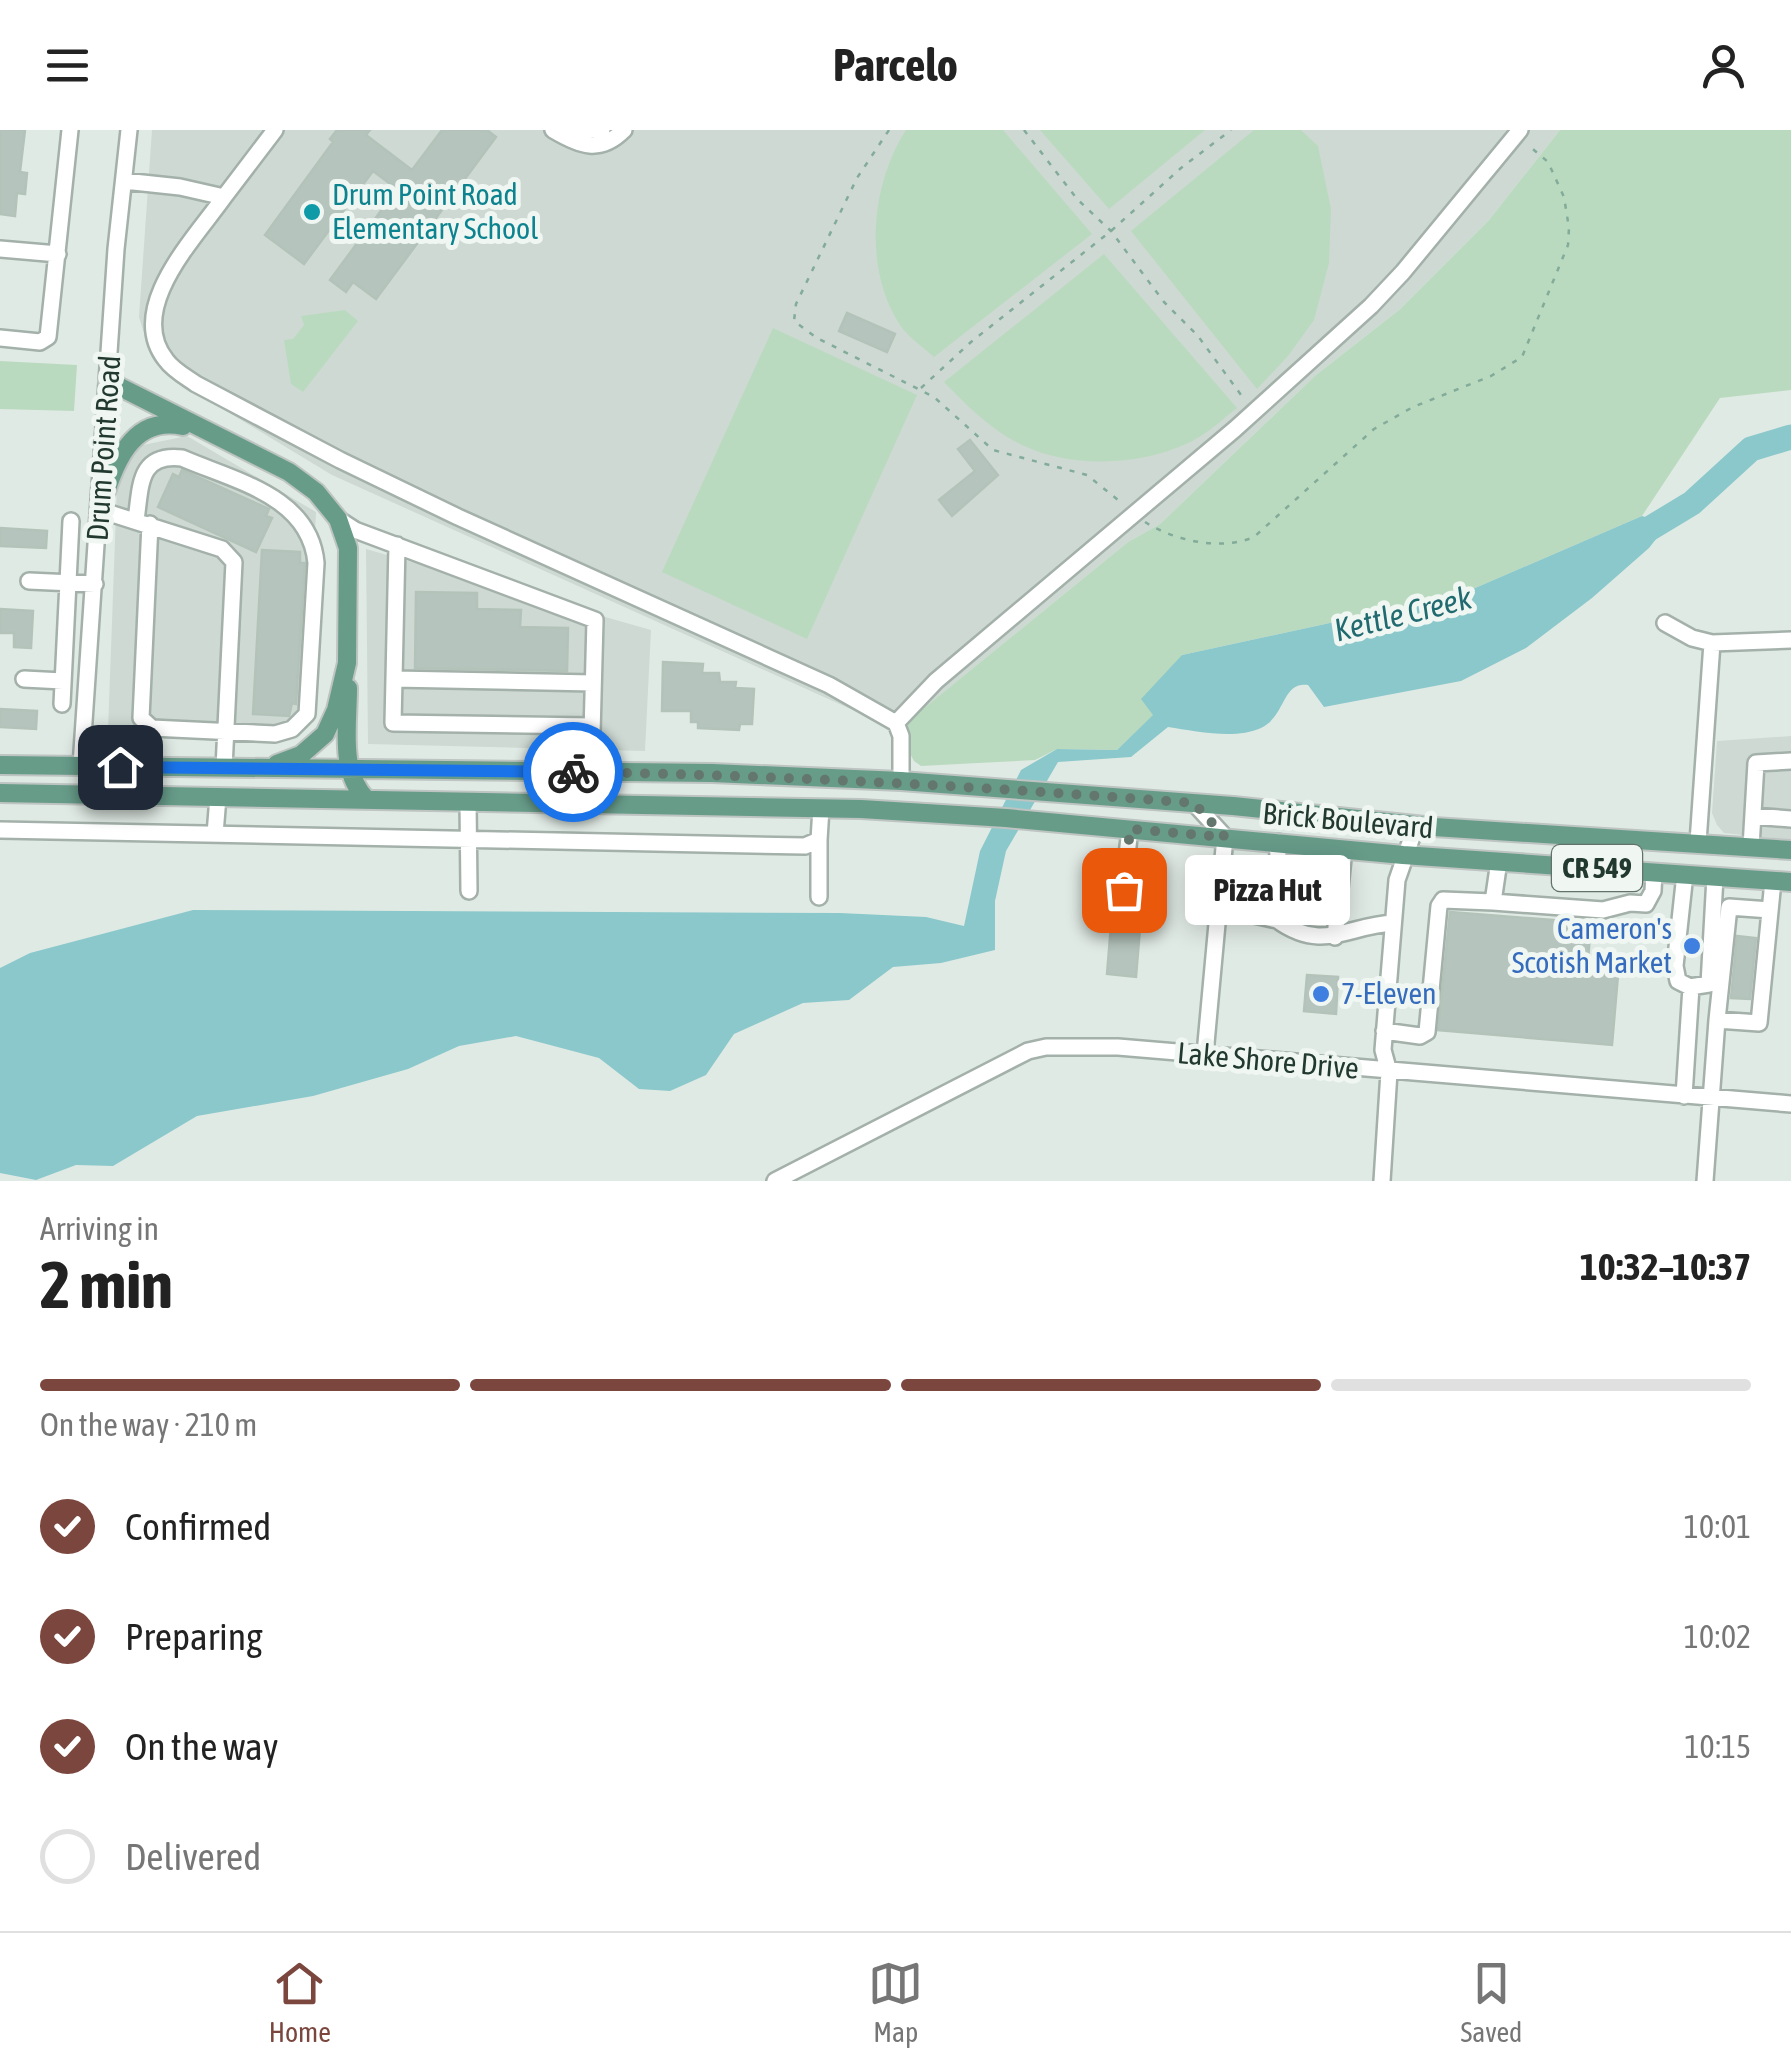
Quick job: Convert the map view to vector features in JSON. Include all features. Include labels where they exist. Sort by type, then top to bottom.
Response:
[{"type":"main road","points":[[108,381],[289,472],[316,492],[338,519],[348,548],[348,770],[353,786],[366,799]]},
{"type":"main road","points":[[100,510],[116,460],[148,426],[171,423],[201,430]]},
{"type":"main road","points":[[266,768],[301,755],[326,734],[348,663]]},
{"type":"main road","name":"Brick Boulevard","points":[[0,765],[591,772],[900,782],[1194,803],[1434,827],[1791,850]]},
{"type":"main road","points":[[43,793],[82,766]]},
{"type":"main road","name":"Brick Boulevard","points":[[0,792],[821,808],[976,816],[1403,854],[1782,882]]},
{"type":"street","points":[[0,338],[40,342],[48,338],[70,130]]},
{"type":"street","name":"Drum Point Road","points":[[82,766],[108,381],[130,130]]},
{"type":"street","points":[[275,130],[158,292],[152,316],[155,337],[165,359],[196,384],[357,468],[829,685],[896,723],[902,736],[900,782]]},
{"type":"street","points":[[554,130],[573,141],[596,146],[610,143],[624,130]]},
{"type":"street","points":[[574,130],[602,130]]},
{"type":"street","points":[[896,723],[936,681],[1255,411],[1372,306],[1518,132]]},
{"type":"street","points":[[124,182],[180,187],[224,197]]},
{"type":"street","points":[[0,248],[58,254]]},
{"type":"street","points":[[166,456],[182,458],[277,500],[294,512],[311,536],[316,563],[307,714],[302,722],[283,732],[225,733],[152,728],[142,718],[147,468],[153,460],[166,456]]},
{"type":"street","points":[[100,510],[222,549],[234,562],[224,768]]},
{"type":"street","points":[[338,519],[355,530],[595,620],[591,772]]},
{"type":"street","points":[[62,704],[71,522]]},
{"type":"street","points":[[397,544],[393,723],[591,726]]},
{"type":"street","points":[[29,582],[95,584]]},
{"type":"street","points":[[1665,622],[1692,638],[1712,643],[1791,640]]},
{"type":"street","points":[[1698,842],[1712,643]]},
{"type":"street","points":[[24,679],[63,681]]},
{"type":"street","points":[[394,679],[593,683]]},
{"type":"street","points":[[1751,847],[1756,763],[1791,761]]},
{"type":"street","points":[[215,834],[218,797]]},
{"type":"street","points":[[468,801],[469,891]]},
{"type":"street","points":[[1194,803],[1225,837],[1205,1054]]},
{"type":"street","points":[[819,896],[821,808]]},
{"type":"street","points":[[1753,816],[1791,819]]},
{"type":"street","points":[[1382,1181],[1388,1072],[1382,1050],[1397,880],[1413,834],[1434,827]]},
{"type":"street","points":[[1124,890],[1130,829]]},
{"type":"street","points":[[0,830],[805,846],[819,840]]},
{"type":"street","points":[[1277,920],[1278,842]]},
{"type":"street","points":[[1335,938],[1344,848]]},
{"type":"street","points":[[1493,902],[1499,861]]},
{"type":"street","points":[[1384,1031],[1420,1036],[1426,1032],[1438,906],[1443,900],[1602,910],[1646,904],[1653,891],[1654,872]]},
{"type":"street","points":[[1685,874],[1675,966],[1678,981],[1692,987],[1709,984],[1715,877]]},
{"type":"street","points":[[1718,1020],[1759,1024],[1770,910],[1782,882]]},
{"type":"street","points":[[1218,907],[1277,920],[1291,931],[1335,938],[1381,923],[1393,923]]},
{"type":"street","points":[[1706,1181],[1729,907],[1770,910]]},
{"type":"street","points":[[1684,1096],[1692,987]]},
{"type":"street","name":"Lake Shore Drive","points":[[775,1181],[1028,1052],[1046,1047],[1205,1054],[1791,1104]]},
{"type":"path","points":[[889,130],[857,178],[796,304],[794,321],[816,338],[934,398],[992,450],[1087,476],[1134,514],[1172,534],[1217,545],[1238,544],[1254,537],[1374,428],[1516,364],[1535,330],[1568,245],[1569,228],[1564,197],[1548,162],[1518,132]]},
{"type":"path","points":[[1024,130],[1077,199],[1110,231],[1164,302],[1206,346],[1255,411]]},
{"type":"path","points":[[920,389],[932,374],[1110,231],[1180,168],[1232,130]]},
{"type":"shaded area","points":[[152,130],[1560,130],[1489,220],[1399,310],[1316,375],[1160,524],[1128,542],[897,730],[332,475],[175,380],[149,349],[139,317]]},
{"type":"shaded area","points":[[187,436],[316,512],[305,730],[108,730],[117,486],[138,446]]},
{"type":"shaded area","points":[[366,549],[651,630],[645,751],[368,744]]},
{"type":"shaded area","points":[[1791,736],[1791,840],[1724,833],[1712,813],[1717,741]]},
{"type":"green space","points":[[906,130],[1003,130],[1092,234],[934,357],[900,325],[888,303],[876,253],[885,175]]},
{"type":"green space","points":[[1040,130],[1205,130],[1109,209]]},
{"type":"green space","points":[[1254,130],[1301,130],[1318,146],[1331,209],[1329,263],[1314,320],[1257,389],[1131,231]]},
{"type":"green space","points":[[1560,130],[1791,130],[1791,390],[1720,398],[1642,516],[1459,595],[1182,655],[1154,715],[1117,750],[1057,749],[1035,760],[921,766],[914,761],[897,730],[1128,542],[1160,524],[1316,375],[1399,310],[1489,220]]},
{"type":"green space","points":[[1104,254],[1237,408],[1201,436],[1160,454],[1088,461],[1042,453],[1000,432],[944,382]]},
{"type":"green space","points":[[345,310],[358,321],[303,392],[291,384],[284,340],[293,339],[304,325],[301,316]]},
{"type":"green space","points":[[773,328],[917,395],[807,639],[662,572]]},
{"type":"green space","points":[[0,361],[77,365],[74,411],[0,409]]},
{"type":"water","points":[[1642,516],[1661,522],[1660,534],[1649,548],[1526,648],[1461,681],[1324,707],[1308,685],[1300,685],[1288,694],[1269,723],[1251,732],[1215,734],[1168,727],[1131,757],[1058,762],[1006,851],[995,901],[995,950],[941,963],[893,967],[849,1000],[803,1003],[734,1034],[706,1075],[670,1091],[639,1089],[599,1058],[516,1036],[459,1046],[408,1069],[313,1096],[197,1116],[113,1166],[76,1165],[36,1180],[0,1173],[0,968],[30,953],[193,910],[840,913],[926,917],[964,926],[980,851],[1021,770],[1057,749],[1117,750],[1153,715],[1141,699],[1182,655],[1459,595]]},
{"type":"building","points":[[0,130],[25,130],[20,172],[27,173],[25,194],[17,193],[15,216],[0,214]]},
{"type":"building","name":"Drum Point Road Elementary School","points":[[337,130],[370,130],[366,135],[412,170],[442,130],[487,130],[496,137],[376,299],[353,282],[346,292],[330,280],[397,189],[373,171],[304,264],[265,235],[333,142],[330,139]]},
{"type":"building","points":[[847,313],[895,334],[887,352],[839,331]]},
{"type":"building","points":[[970,440],[998,475],[952,516],[939,500],[975,471],[958,449]]},
{"type":"building","points":[[182,470],[269,509],[266,516],[272,518],[256,552],[158,507],[173,474],[179,477]]},
{"type":"building","points":[[0,528],[47,531],[46,548],[0,546]]},
{"type":"building","points":[[262,550],[300,552],[300,563],[305,563],[296,704],[292,703],[289,716],[253,714]]},
{"type":"building","points":[[416,592],[477,593],[477,609],[521,610],[520,627],[568,628],[567,671],[415,668]]},
{"type":"building","points":[[0,609],[33,611],[31,648],[14,647],[14,633],[0,633]]},
{"type":"building","points":[[663,662],[703,664],[702,673],[719,673],[720,682],[736,682],[735,688],[754,689],[752,724],[740,724],[739,730],[698,728],[698,722],[691,722],[691,711],[662,711]]},
{"type":"building","points":[[0,709],[37,711],[36,729],[0,727]]},
{"type":"building","points":[[1450,912],[1591,923],[1587,973],[1618,975],[1612,1045],[1438,1030]]},
{"type":"building","points":[[1112,913],[1141,916],[1136,977],[1107,974]]},
{"type":"building","points":[[1737,936],[1756,938],[1750,999],[1731,998]]},
{"type":"building","name":"7-Eleven","points":[[1307,975],[1338,977],[1336,1014],[1304,1011]]},
{"type":"waterway","name":"Kettle Creek","points":[[1634,538],[1692,503],[1751,449],[1791,437]]},
{"type":"way so far","points":[[573,772],[712,773],[900,782],[1194,803],[1225,837],[1130,829],[1124,890]]},
{"type":"place","name":"Drum Point Road Elementary School","points":[[312,212]]},
{"type":"place","name":"Pizza Hut","points":[[1124,890]]},
{"type":"place","name":"Cameron's Scotish Market","points":[[1692,946]]},
{"type":"place","name":"7-Eleven","points":[[1321,994]]},
{"type":"route","points":[[120,767],[573,772]]}]
